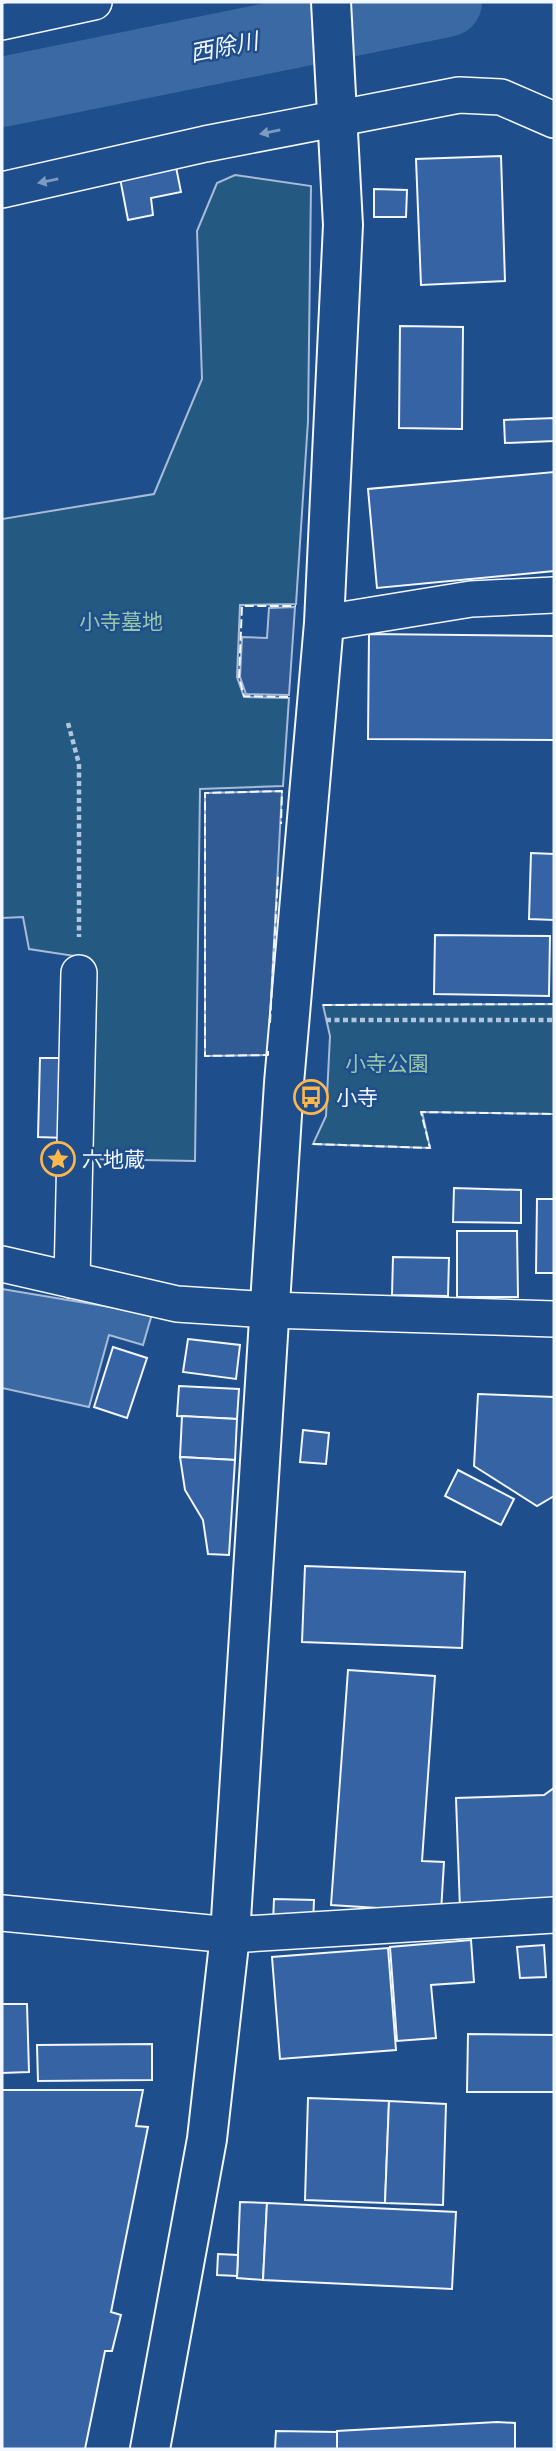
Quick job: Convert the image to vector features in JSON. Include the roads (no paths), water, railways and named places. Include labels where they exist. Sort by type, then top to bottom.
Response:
[{"type":"street","points":[[2,22],[94,2]]},
{"type":"street","points":[[150,2449],[207,2139],[230,1935],[288,1038],[324,623],[343,225],[331,2]]},
{"type":"street","points":[[2,190],[337,118],[459,95],[501,97],[554,120]]},
{"type":"street","points":[[324,623],[471,599],[554,595]]},
{"type":"street","points":[[72,1280],[79,972]]},
{"type":"street","points":[[2,1264],[177,1304],[269,1310],[554,1319]]},
{"type":"street","points":[[2,1913],[230,1935],[554,1915]]},
{"type":"waterway","name":"西除川","points":[[2,92],[447,2]]},
{"type":"place","name":"小寺","points":[[311,1097]]},
{"type":"place","name":"六地蔵","points":[[58,1159]]},
{"type":"park label","name":"小寺墓地","points":[[121,621]]},
{"type":"park label","name":"小寺公園","points":[[387,1063]]}]
